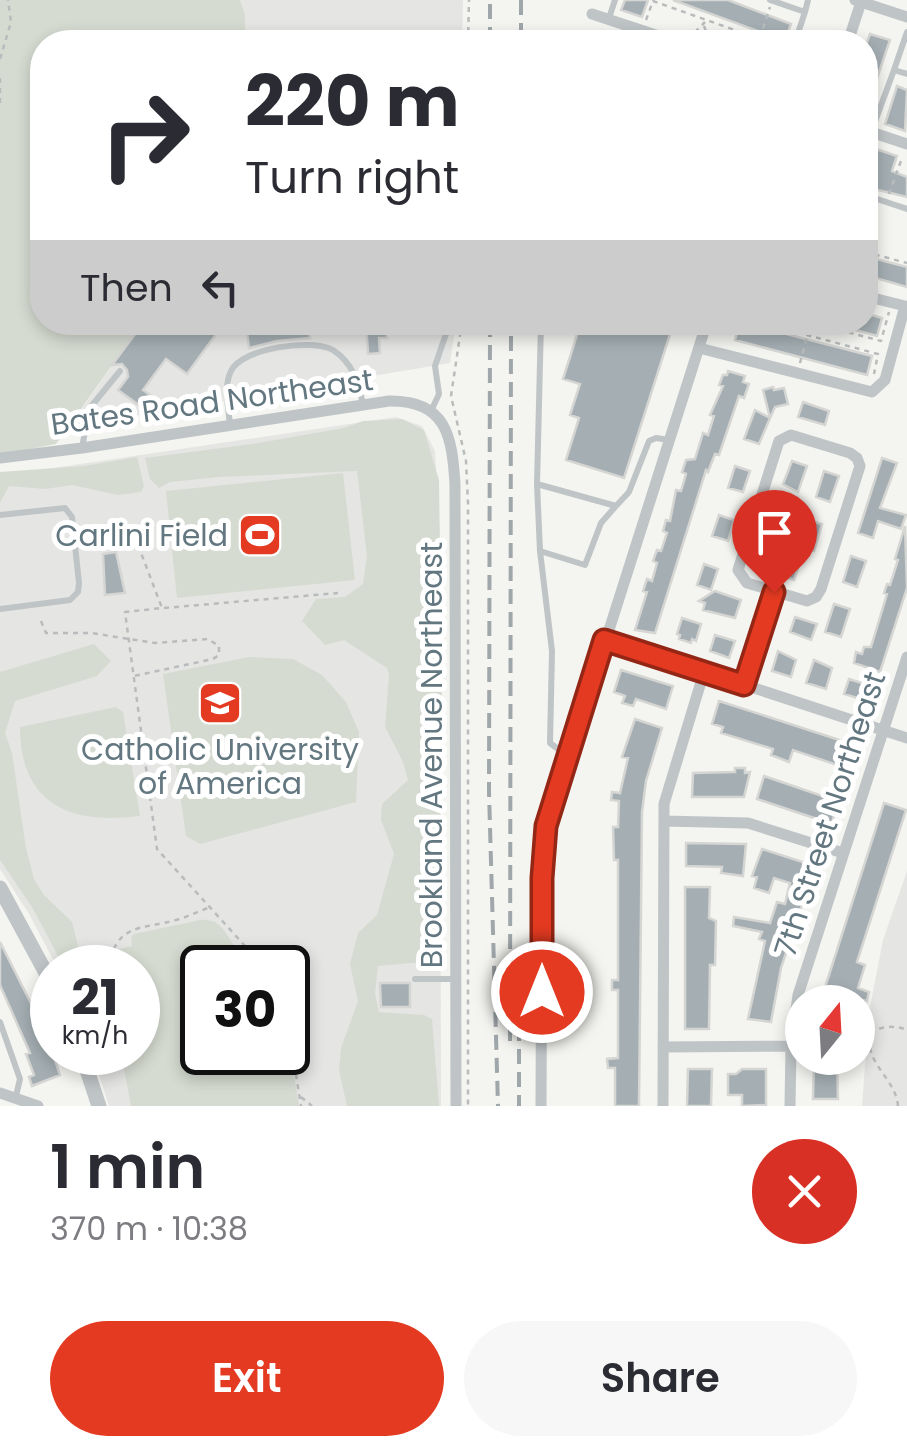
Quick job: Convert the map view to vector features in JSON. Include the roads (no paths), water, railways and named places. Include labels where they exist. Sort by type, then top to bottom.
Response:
[{"type":"street","points":[[851,30],[858,1],[907,17]]},
{"type":"street","points":[[592,14],[639,30]]},
{"type":"street","points":[[878,134],[907,144]]},
{"type":"street","points":[[699,348],[866,392],[880,388],[885,380],[905,306],[878,299]]},
{"type":"street","points":[[541,1106],[544,846],[550,811],[703,335]]},
{"type":"street","name":"Bates Road Northeast","points":[[0,458],[398,400],[430,410]]},
{"type":"street","name":"Brookland Avenue Northeast","points":[[430,410],[440,418],[450,440],[456,484],[456,1106]]},
{"type":"street","points":[[790,435],[850,453],[860,466],[821,590],[807,601],[774,592],[747,583],[738,570],[779,442],[790,435]]},
{"type":"street","points":[[744,685],[774,592]]},
{"type":"street","points":[[604,640],[907,738]]},
{"type":"street","name":"7th Street Northeast","points":[[801,985],[907,656]]},
{"type":"street","points":[[663,1106],[664,822],[668,782],[704,672]]},
{"type":"street","points":[[664,822],[744,822],[843,853]]},
{"type":"street","points":[[0,888],[31,945]]},
{"type":"street","points":[[663,1047],[785,1046]]},
{"type":"street","points":[[88,1075],[99,1106]]},
{"type":"street","name":"7th Street Northeast","points":[[790,1106],[791,1075]]},
{"type":"street","points":[[0,1093],[38,1106]]},
{"type":"lane","points":[[608,19],[615,0]]},
{"type":"lane","points":[[771,0],[804,12]]},
{"type":"lane","points":[[799,30],[808,0]]},
{"type":"lane","points":[[878,107],[907,32]]},
{"type":"lane","points":[[894,70],[907,74]]},
{"type":"lane","points":[[878,199],[907,209]]},
{"type":"lane","points":[[430,410],[439,394],[435,366],[446,335]]},
{"type":"lane","points":[[542,335],[537,484],[552,652],[550,743],[567,756]]},
{"type":"lane","points":[[230,426],[227,386],[232,368],[252,352],[308,344],[328,348],[342,358],[357,378],[364,405]]},
{"type":"lane","points":[[82,448],[89,409],[120,371]]},
{"type":"lane","points":[[540,551],[585,565],[601,523],[629,492],[648,441],[670,440]]},
{"type":"lane","points":[[537,484],[616,506]]},
{"type":"lane","points":[[0,515],[65,508],[72,517],[79,583],[75,597],[0,608]]},
{"type":"lane","points":[[415,980],[456,979]]},
{"type":"lane","points":[[0,1022],[20,1079],[16,1098]]},
{"type":"railway","points":[[490,0],[490,30]]},
{"type":"railway","points":[[521,0],[521,30]]},
{"type":"railway","points":[[490,335],[489,792],[498,1106]]},
{"type":"railway","points":[[510,1041],[511,335]]},
{"type":"railway","points":[[519,1026],[519,1106]]},
{"type":"place","name":"Carlini Field","points":[[260,535]]},
{"type":"place","name":"Catholic University of America","points":[[220,703]]}]
